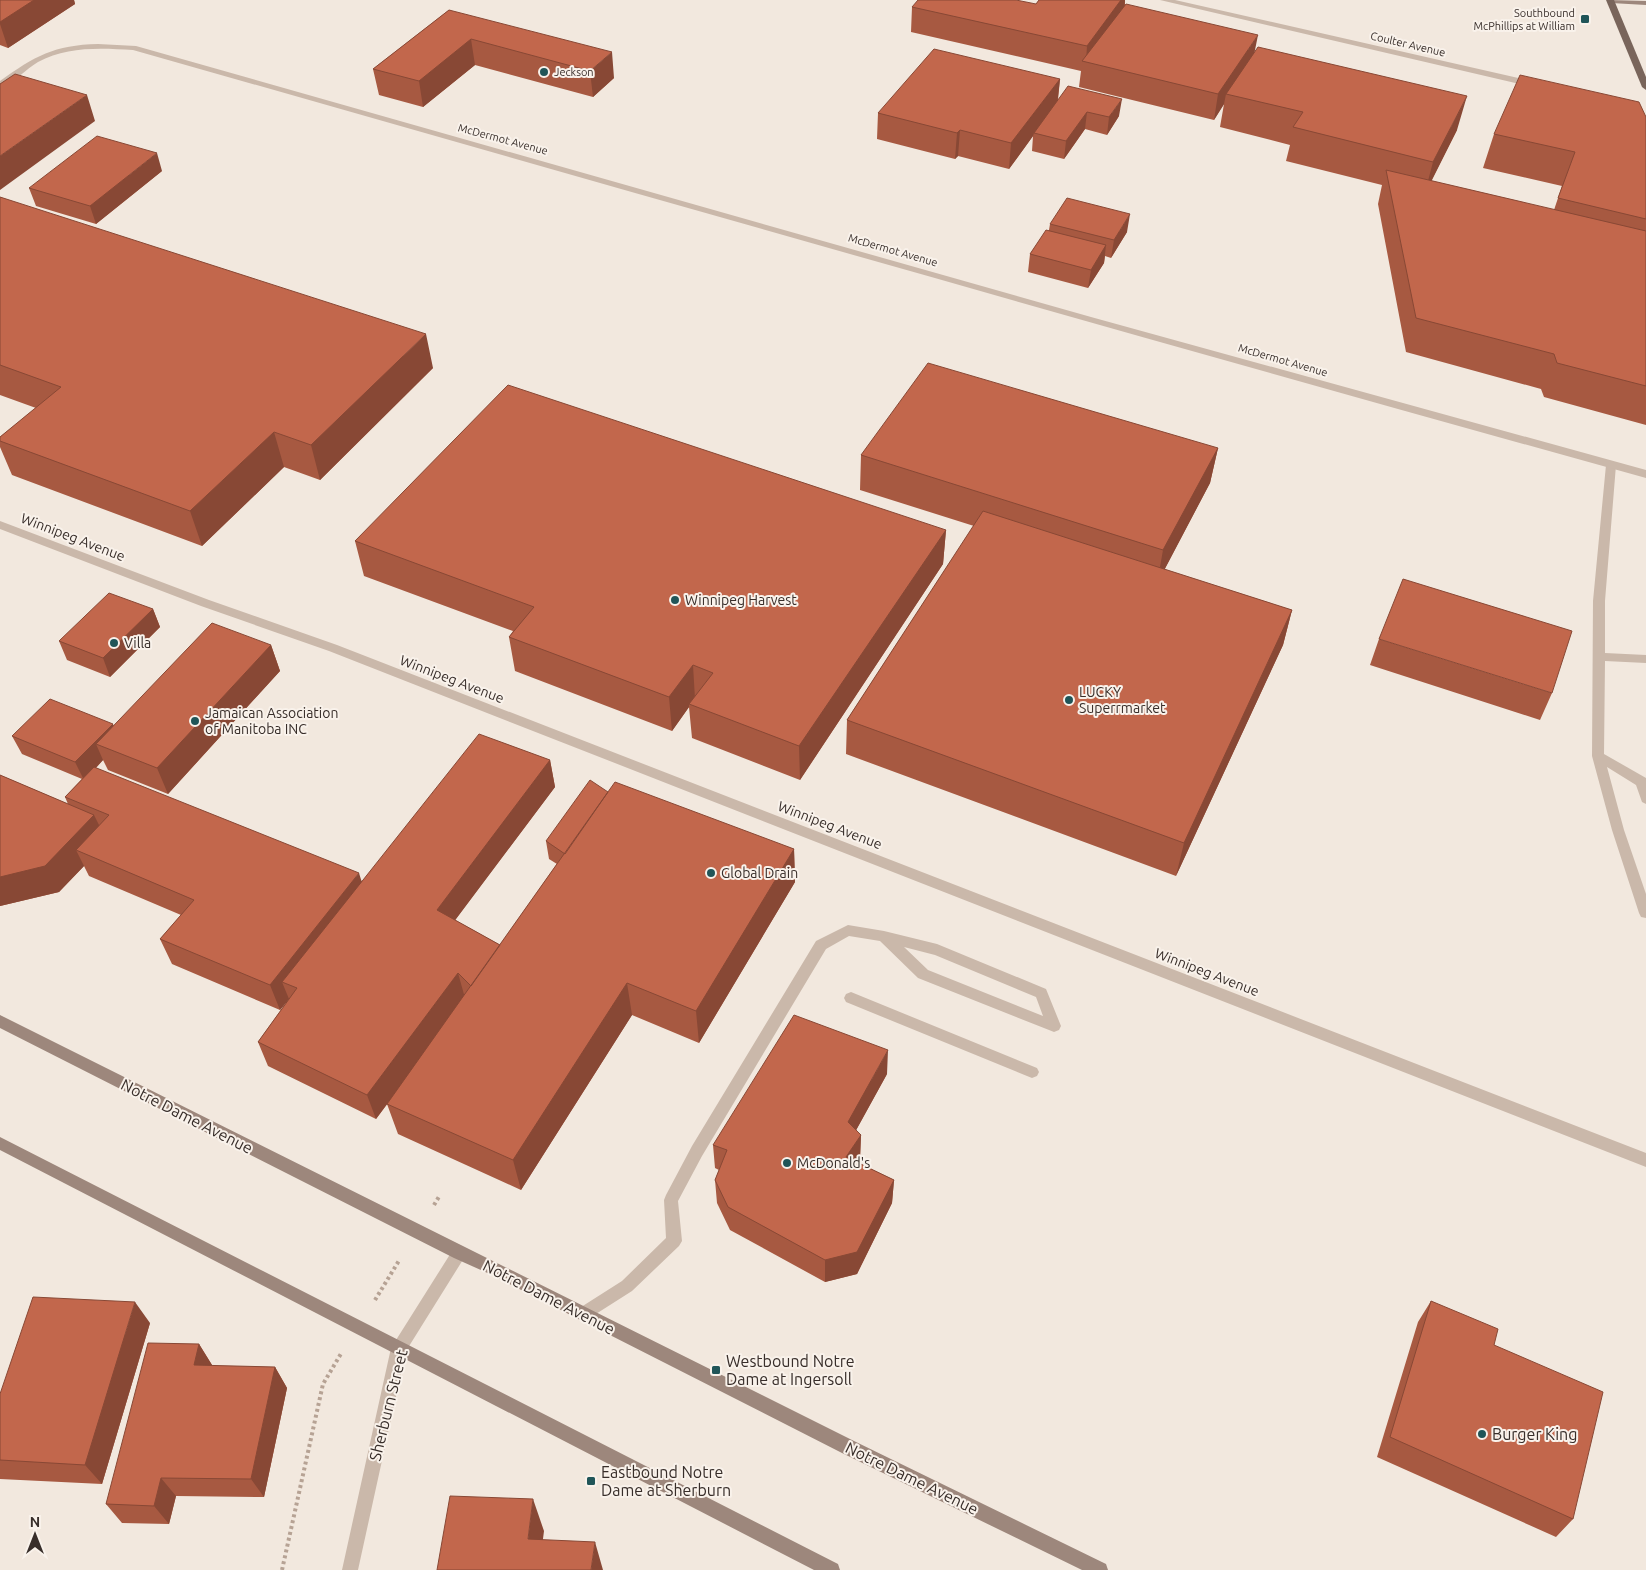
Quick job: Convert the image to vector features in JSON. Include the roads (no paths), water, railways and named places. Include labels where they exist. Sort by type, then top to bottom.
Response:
[{"type":"main road","points":[[1646,3],[1610,0],[1646,87]]},
{"type":"main road","name":"Notre Dame Avenue","points":[[0,1021],[459,1253],[497,1270],[1100,1570]]},
{"type":"main road","points":[[0,1143],[832,1570]]},
{"type":"street","name":"Coulter Avenue","points":[[1164,0],[1542,86]]},
{"type":"street","name":"McDermot Avenue","points":[[0,85],[41,58],[67,49],[92,45],[134,48],[1098,322],[1646,474]]},
{"type":"street","points":[[1612,464],[1599,602],[1598,756],[1618,830],[1646,913]]},
{"type":"street","name":"Winnipeg Avenue","points":[[0,525],[205,603],[333,648],[1646,1160]]},
{"type":"street","points":[[1598,656],[1646,659]]},
{"type":"street","points":[[1598,756],[1642,782],[1646,799]]},
{"type":"street","points":[[583,1314],[627,1286],[674,1241],[671,1200],[697,1151],[821,946],[848,930],[884,936],[937,950],[1041,993],[1054,1026],[923,974],[884,936]]},
{"type":"street","points":[[851,998],[1032,1072]]},
{"type":"street","name":"Sherburn Street","points":[[350,1570],[399,1348],[459,1253]]},
{"type":"place","name":"Southbound McPhillips at William","points":[[1585,19]]},
{"type":"place","name":"Jeckson","points":[[544,72]]},
{"type":"place","name":"Winnipeg Harvest","points":[[675,600]]},
{"type":"place","name":"Villa","points":[[114,643]]},
{"type":"place","name":"LUCKY Superrmarket","points":[[1069,700]]},
{"type":"place","name":"Jamaican Association of Manitoba INC","points":[[195,721]]},
{"type":"place","name":"Global Drain","points":[[711,873]]},
{"type":"place","name":"McDonald's","points":[[787,1163]]},
{"type":"place","name":"Westbound Notre Dame at Ingersoll","points":[[716,1370]]},
{"type":"place","name":"Burger King","points":[[1482,1434]]},
{"type":"place","name":"Eastbound Notre Dame at Sherburn","points":[[591,1481]]}]
